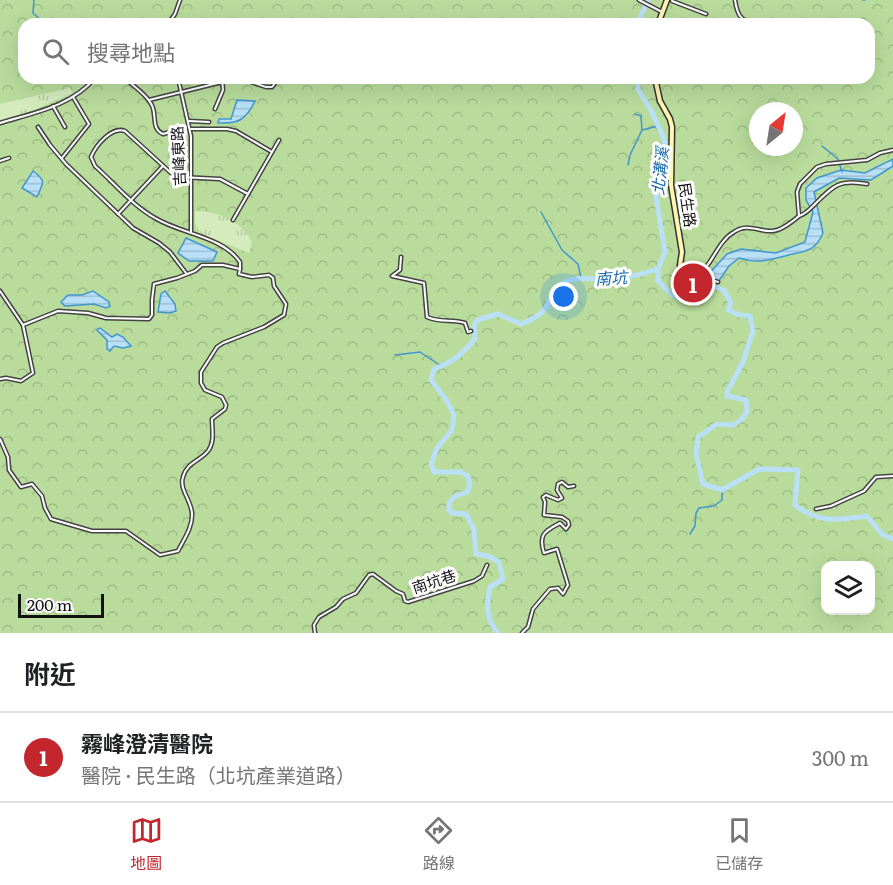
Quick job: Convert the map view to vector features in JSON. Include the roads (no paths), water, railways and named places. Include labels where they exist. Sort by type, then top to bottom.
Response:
[{"type":"street","points":[[172,18],[180,0]]},
{"type":"street","points":[[639,0],[662,12]]},
{"type":"street","points":[[735,0],[741,18]]},
{"type":"street","points":[[660,18],[669,1],[706,14]]},
{"type":"street","points":[[0,123],[54,106],[90,84]]},
{"type":"street","points":[[132,84],[149,100],[159,133],[180,129]]},
{"type":"street","name":"吉峰東路","points":[[179,84],[190,129],[191,233]]},
{"type":"street","points":[[149,100],[208,84]]},
{"type":"street","points":[[215,109],[223,90],[222,84]]},
{"type":"street","points":[[257,84],[272,87],[274,84]]},
{"type":"street","name":"民生路","points":[[656,84],[660,101],[670,118],[672,127],[671,185],[682,252],[680,265]]},
{"type":"street","points":[[62,158],[89,124],[73,96]]},
{"type":"street","points":[[54,106],[65,127]]},
{"type":"street","points":[[189,121],[209,122]]},
{"type":"street","points":[[38,127],[50,145],[118,214],[133,228],[164,248],[186,274]]},
{"type":"street","points":[[0,440],[8,457],[9,470],[21,487],[32,484],[42,496],[51,519],[92,531],[126,531],[160,555],[178,551],[191,527],[192,514],[182,485],[183,477],[191,464],[208,451],[214,432],[212,419],[225,410],[226,405],[222,397],[204,390],[201,382],[202,368],[223,343],[264,327],[284,315],[286,303],[274,286],[273,278],[269,275],[252,277],[239,274],[240,262],[227,249],[158,220],[132,200],[92,162],[91,156],[113,131],[121,129],[175,176],[220,179],[248,194]]},
{"type":"street","points":[[190,129],[236,131],[272,152]]},
{"type":"street","points":[[233,220],[279,140]]},
{"type":"street","points":[[799,216],[797,192],[800,184],[817,167],[867,160],[880,153],[893,150]]},
{"type":"street","points":[[0,161],[9,158]]},
{"type":"street","points":[[118,214],[163,166]]},
{"type":"street","points":[[700,276],[724,241],[736,230],[753,227],[776,231],[844,182],[867,184]]},
{"type":"street","points":[[401,257],[400,270],[392,276],[424,283],[427,317],[441,322],[453,319],[465,323],[468,332],[471,331]]},
{"type":"street","points":[[23,326],[58,311],[88,313],[106,318],[149,319],[152,315],[154,284],[186,274],[206,264],[240,269]]},
{"type":"street","points":[[680,265],[687,271],[718,282]]},
{"type":"street","points":[[0,291],[23,326],[33,373],[21,381],[0,379]]},
{"type":"street","points":[[816,509],[831,506],[851,495],[861,493],[876,477],[893,476]]},
{"type":"street","points":[[522,633],[528,627],[533,609],[550,589],[558,588],[563,594],[568,585],[557,549],[544,553],[542,547],[542,536],[546,530],[560,523],[566,529],[568,521],[554,515],[544,515],[543,497],[546,495],[558,500],[562,498],[558,484],[562,482],[568,487],[574,486]]},
{"type":"street","name":"南坑巷","points":[[315,633],[315,625],[319,617],[336,607],[343,598],[356,593],[369,575],[373,574],[396,591],[404,594],[405,601],[408,602],[474,581],[482,576],[487,565]]},
{"type":"water","points":[[237,100],[255,101],[245,117],[231,123],[218,123],[219,119],[231,119]]},
{"type":"water","points":[[893,159],[893,166],[871,180],[839,178],[814,192],[823,233],[812,248],[762,261],[739,258],[729,266],[709,295],[701,290],[702,281],[727,254],[741,249],[776,253],[805,242],[813,212],[806,200],[806,188],[817,178],[841,170],[865,173]]},
{"type":"water","points":[[33,171],[42,180],[37,197],[22,188]]},
{"type":"water","points":[[186,238],[217,252],[213,261],[189,261],[178,253]]},
{"type":"water","points":[[93,291],[109,302],[110,306],[106,308],[94,304],[65,306],[61,302],[68,295],[82,295]]},
{"type":"water","points":[[165,291],[175,304],[176,311],[158,312],[161,294]]},
{"type":"water","points":[[100,328],[112,337],[117,334],[123,337],[131,346],[123,348],[114,346],[110,351],[107,349],[107,340],[97,330]]},
{"type":"waterway","points":[[34,0],[33,13],[38,18]]},
{"type":"waterway","name":"北溝溪","points":[[640,18],[648,0]]},
{"type":"waterway","name":"北溝溪","points":[[638,84],[665,141],[656,197],[665,252],[658,269],[658,281],[672,295],[681,299],[697,294],[705,285]]},
{"type":"waterway","points":[[635,114],[641,116],[642,130]]},
{"type":"waterway","points":[[628,165],[630,155],[642,130],[658,126]]},
{"type":"waterway","points":[[822,146],[838,159],[842,172]]},
{"type":"waterway","points":[[541,212],[562,250],[578,264],[581,278]]},
{"type":"waterway","name":"南坑","points":[[498,633],[489,617],[488,605],[490,587],[503,579],[499,562],[488,556],[476,554],[474,529],[466,514],[452,513],[449,510],[449,503],[454,497],[467,492],[470,485],[468,476],[460,472],[434,472],[431,464],[437,448],[452,430],[454,415],[447,401],[431,380],[434,369],[457,357],[475,339],[474,326],[477,320],[498,314],[521,324],[542,312],[556,290],[567,281],[582,278],[621,278],[658,269]]},
{"type":"waterway","points":[[709,285],[724,290],[731,303],[728,310],[739,315],[750,316],[753,331],[743,362],[727,392],[727,396],[746,400],[747,412],[733,425],[717,424],[698,437],[696,454],[703,484],[722,490],[759,469],[798,470],[795,505],[821,518],[867,516],[883,535],[893,539]]},
{"type":"waterway","points":[[395,355],[420,352],[441,366]]},
{"type":"waterway","points":[[690,534],[695,526],[696,513],[699,508],[714,506],[722,500],[722,490]]},
{"type":"place","name":"霧峰澄清醫院","points":[[693,283]]}]
